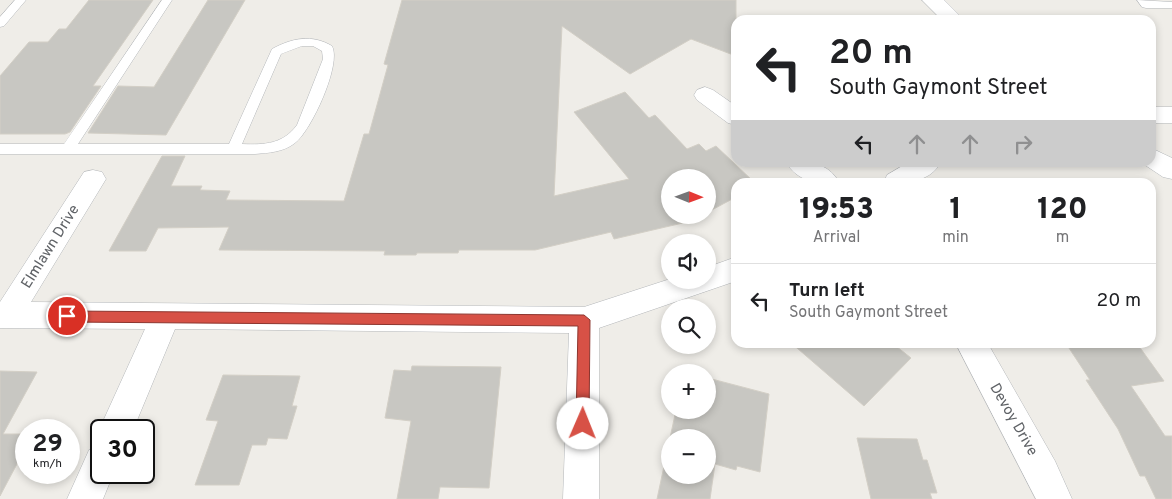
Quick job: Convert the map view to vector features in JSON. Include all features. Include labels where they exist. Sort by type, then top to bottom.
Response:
[{"type":"street","points":[[932,0],[948,15]]},
{"type":"street","points":[[706,95],[731,113]]},
{"type":"street","points":[[1156,115],[1172,115]]},
{"type":"street","points":[[1156,160],[1172,170]]},
{"type":"street","points":[[805,167],[820,178]]},
{"type":"street","points":[[903,178],[921,167]]},
{"type":"street","name":"Elmlawn Drive","points":[[4,315],[93,179]]},
{"type":"street","points":[[716,276],[731,271]]},
{"type":"street","points":[[4,315],[165,318],[584,320],[676,289]]},
{"type":"street","points":[[121,419],[165,318]]},
{"type":"street","points":[[581,499],[584,320]]},
{"type":"street","name":"Devoy Drive","points":[[973,348],[1043,473],[1054,499]]},
{"type":"street","points":[[85,499],[91,484]]},
{"type":"lane","points":[[0,24],[21,0]]},
{"type":"lane","points":[[68,149],[167,0]]},
{"type":"lane","points":[[1142,0],[1146,5],[1172,5]]},
{"type":"lane","points":[[0,149],[271,148],[288,143],[302,129],[329,59],[328,49],[320,43],[296,42],[276,52],[234,148]]},
{"type":"building","points":[[89,0],[153,0],[93,86],[101,86],[70,132],[65,134],[0,134],[0,76],[29,42],[48,42],[59,29],[66,29]]},
{"type":"building","points":[[208,0],[245,0],[166,135],[88,133],[118,86],[154,87]]},
{"type":"building","points":[[402,0],[736,0],[736,15],[731,15],[731,54],[691,39],[630,74],[562,26],[554,196],[629,179],[574,112],[625,92],[649,118],[655,115],[687,149],[699,144],[706,151],[716,146],[731,160],[731,167],[738,167],[750,178],[731,178],[731,200],[716,208],[716,169],[661,169],[661,224],[678,224],[614,239],[611,232],[535,250],[459,250],[458,253],[384,255],[385,251],[219,250],[229,227],[158,228],[146,251],[109,251],[162,156],[185,156],[171,186],[202,186],[200,190],[230,191],[226,200],[344,201],[364,134],[369,134],[388,65],[384,64]]},
{"type":"building","points":[[797,348],[898,348],[911,358],[864,406]]},
{"type":"building","points":[[1069,348],[1140,348],[1164,381],[1131,386],[1165,436],[1172,436],[1172,499],[1156,499],[1145,476],[1140,476],[1118,429],[1086,380],[1090,380]]},
{"type":"building","points":[[412,366],[501,367],[489,488],[440,487],[438,499],[397,499],[411,421],[385,418],[394,370],[411,371]]},
{"type":"building","points":[[0,371],[37,372],[3,434],[15,434],[15,468],[0,496]]},
{"type":"building","points":[[223,375],[300,376],[292,406],[297,406],[287,439],[268,438],[266,445],[252,445],[239,485],[195,485],[218,421],[206,420]]},
{"type":"building","points":[[716,380],[769,394],[760,472],[737,466],[736,470],[716,464],[716,429],[672,429],[674,419],[716,419]]},
{"type":"building","points":[[857,438],[917,439],[923,460],[927,460],[937,493],[930,493],[932,499],[871,499]]},
{"type":"building","points":[[661,480],[661,484],[712,484],[710,499],[657,499]]},
{"type":"route","points":[[67,316],[584,320],[583,424]]}]
